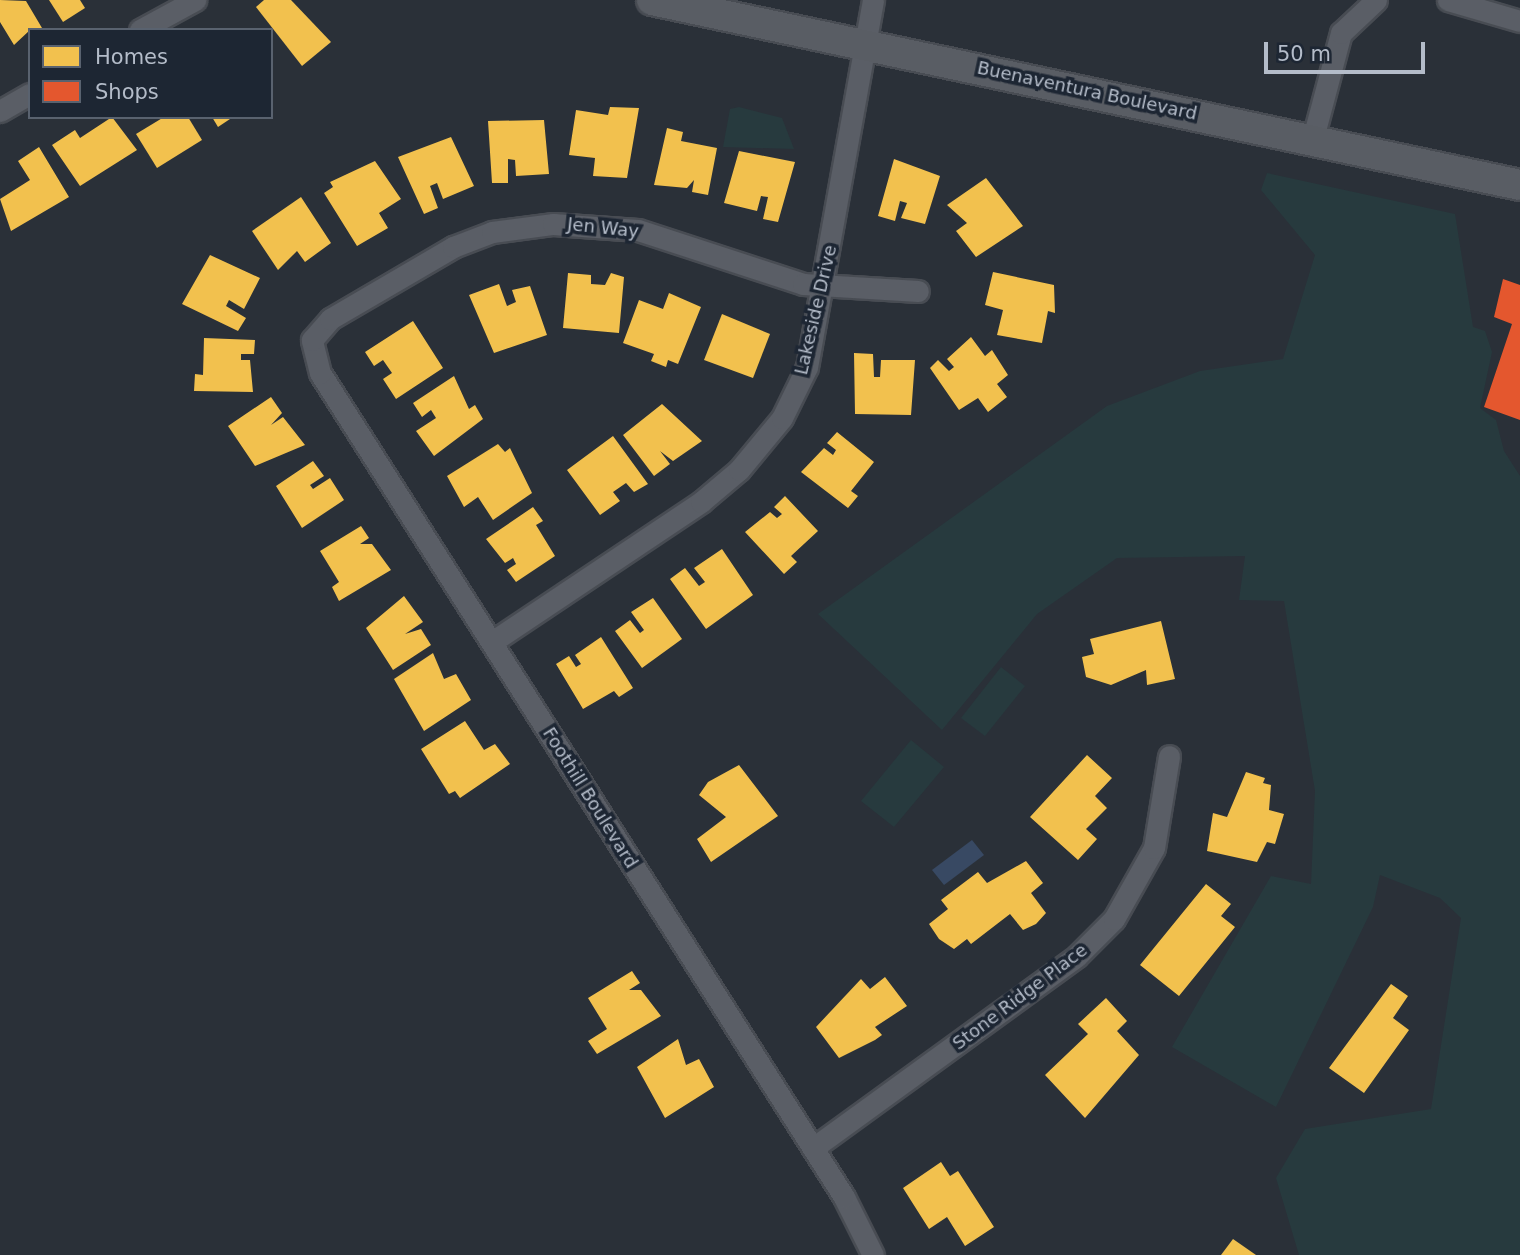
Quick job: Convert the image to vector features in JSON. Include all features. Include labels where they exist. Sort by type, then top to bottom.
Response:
[{"type":"main road","name":"Buenaventura Boulevard","points":[[652,0],[1313,138],[1520,185]]},
{"type":"street","points":[[145,28],[195,0]]},
{"type":"street","name":"Lakeside Drive","points":[[492,642],[739,470],[797,391],[824,286],[873,0]]},
{"type":"street","points":[[1313,138],[1341,33],[1376,0]]},
{"type":"street","points":[[1448,0],[1520,21]]},
{"type":"street","points":[[0,111],[28,95]]},
{"type":"street","name":"Jen Way","points":[[312,340],[330,318],[404,274],[453,247],[512,228],[584,223],[638,230],[724,263],[824,286],[918,291]]},
{"type":"street","name":"Foothill Boulevard","points":[[312,340],[320,373],[813,1148],[873,1255]]},
{"type":"street","name":"Stone Ridge Place","points":[[813,1148],[1077,956],[1114,919],[1154,848],[1169,756]]},
{"type":"green space","points":[[739,107],[782,118],[794,149],[723,147],[730,109]]},
{"type":"green space","points":[[1267,173],[1455,214],[1473,327],[1485,331],[1492,352],[1480,408],[1496,420],[1504,451],[1520,476],[1520,1255],[1299,1255],[1276,1178],[1305,1129],[1431,1109],[1461,918],[1440,898],[1380,875],[1373,907],[1276,1107],[1172,1047],[1271,876],[1311,884],[1315,791],[1284,601],[1239,600],[1245,556],[1117,558],[1037,614],[942,730],[818,614],[1107,406],[1200,371],[1283,359],[1315,255],[1261,190]]},
{"type":"green space","points":[[1001,667],[1025,686],[985,736],[961,718]]},
{"type":"green space","points":[[911,740],[944,767],[894,827],[861,801]]},
{"type":"water","points":[[972,840],[984,855],[944,885],[932,870]]},
{"type":"building: Homes","points":[[0,0],[26,1],[42,28],[28,28],[28,32],[14,45],[0,22]]},
{"type":"building: Homes","points":[[49,0],[80,0],[85,8],[63,22]]},
{"type":"building: Homes","points":[[264,0],[291,0],[331,42],[302,66],[256,7]]},
{"type":"building: Homes","points":[[610,107],[639,108],[627,178],[593,176],[595,158],[569,155],[576,110],[608,115]]},
{"type":"building: Homes","points":[[109,119],[114,119],[137,150],[80,186],[52,145],[75,130],[80,138]]},
{"type":"building: Homes","points":[[161,119],[189,119],[202,140],[157,168],[136,134]]},
{"type":"building: Homes","points":[[213,119],[230,119],[218,127]]},
{"type":"building: Homes","points":[[544,120],[549,174],[516,176],[515,160],[508,159],[508,183],[492,183],[488,121]]},
{"type":"building: Homes","points":[[667,128],[683,132],[681,141],[717,148],[708,195],[692,192],[694,180],[687,188],[654,185]]},
{"type":"building: Homes","points":[[451,137],[474,186],[443,199],[437,183],[430,186],[438,208],[424,214],[398,157]]},
{"type":"building: Homes","points":[[39,147],[69,197],[11,231],[0,199],[30,180],[18,161]]},
{"type":"building: Homes","points":[[739,151],[795,162],[778,222],[763,219],[768,197],[761,196],[757,211],[724,203]]},
{"type":"building: Homes","points":[[894,159],[940,176],[925,224],[901,218],[907,203],[900,201],[895,221],[878,216]]},
{"type":"building: Homes","points":[[375,161],[401,199],[379,213],[388,228],[357,246],[324,193],[333,187],[330,182]]},
{"type":"building: Homes","points":[[986,178],[1023,226],[976,257],[956,231],[967,223],[947,205]]},
{"type":"building: Homes","points":[[301,197],[331,243],[305,262],[297,251],[278,270],[252,231]]},
{"type":"building: Homes","points":[[210,255],[260,278],[244,309],[229,300],[226,306],[246,318],[238,331],[182,304]]},
{"type":"building: Homes","points":[[993,272],[1054,285],[1055,313],[1048,311],[1042,343],[997,335],[1003,310],[985,305]]},
{"type":"building: Homes","points":[[568,273],[591,275],[591,284],[605,285],[611,273],[624,277],[619,333],[563,328]]},
{"type":"building: Homes","points":[[499,284],[507,306],[516,302],[512,290],[530,286],[547,335],[494,353],[469,295]]},
{"type":"building: Homes","points":[[669,293],[701,307],[678,364],[668,360],[666,367],[651,361],[654,354],[623,343],[639,300],[663,309]]},
{"type":"building: Homes","points":[[722,314],[770,334],[753,378],[704,360]]},
{"type":"building: Homes","points":[[413,321],[443,368],[396,399],[383,379],[392,373],[383,360],[374,366],[365,352]]},
{"type":"building: Homes","points":[[971,337],[985,356],[992,350],[1008,375],[997,384],[1007,397],[988,412],[978,398],[959,410],[930,368],[938,360],[949,371],[954,367],[947,359]]},
{"type":"building: Homes","points":[[204,338],[255,340],[254,354],[241,354],[241,360],[250,360],[253,392],[194,391],[195,374],[203,375]]},
{"type":"building: Homes","points":[[854,353],[873,354],[874,377],[880,377],[881,360],[915,360],[911,415],[855,414]]},
{"type":"building: Homes","points":[[454,376],[469,409],[475,405],[483,419],[434,456],[416,431],[436,418],[431,410],[422,417],[413,403]]},
{"type":"building: Homes","points":[[271,397],[282,413],[271,425],[283,417],[305,445],[255,466],[228,426]]},
{"type":"building: Homes","points":[[662,404],[702,441],[673,461],[660,451],[670,464],[654,476],[623,435]]},
{"type":"building: Homes","points":[[837,432],[874,462],[851,491],[858,496],[848,508],[801,472],[824,448],[833,455],[836,450],[827,443]]},
{"type":"building: Homes","points":[[613,436],[648,484],[634,492],[626,483],[613,492],[620,501],[600,515],[567,470]]},
{"type":"building: Homes","points":[[498,444],[505,452],[510,448],[532,493],[493,520],[478,497],[464,507],[447,476]]},
{"type":"building: Homes","points":[[313,461],[324,476],[310,485],[313,489],[330,478],[344,500],[302,528],[276,486]]},
{"type":"building: Homes","points":[[785,496],[818,531],[791,556],[797,562],[784,574],[745,532],[770,512],[777,518],[782,514],[774,507]]},
{"type":"building: Homes","points":[[533,507],[543,521],[536,525],[555,556],[516,582],[507,570],[516,564],[513,558],[505,563],[486,539]]},
{"type":"building: Homes","points":[[361,526],[369,538],[360,544],[372,544],[391,570],[339,601],[332,587],[339,582],[320,551]]},
{"type":"building: Homes","points":[[722,549],[753,595],[706,629],[670,579],[685,568],[699,586],[705,582],[694,568]]},
{"type":"building: Homes","points":[[404,596],[423,622],[405,634],[421,629],[431,645],[393,670],[366,628]]},
{"type":"building: Homes","points":[[653,598],[682,639],[642,668],[615,631],[630,620],[640,633],[644,630],[631,612]]},
{"type":"building: Homes","points":[[1161,621],[1175,679],[1147,685],[1146,670],[1111,685],[1086,677],[1082,657],[1094,654],[1090,639]]},
{"type":"building: Homes","points":[[601,637],[633,688],[619,697],[614,691],[583,709],[556,664],[569,656],[576,667],[581,664],[575,655]]},
{"type":"building: Homes","points":[[433,653],[444,679],[456,674],[471,700],[424,731],[394,679]]},
{"type":"building: Homes","points":[[465,721],[484,750],[495,744],[510,764],[460,798],[455,791],[449,794],[421,749]]},
{"type":"building: Homes","points":[[1087,755],[1112,778],[1095,796],[1107,808],[1086,829],[1097,839],[1078,860],[1030,817]]},
{"type":"building: Homes","points":[[739,765],[778,816],[711,862],[697,839],[726,817],[699,795],[708,782]]},
{"type":"building: Homes","points":[[1246,772],[1265,778],[1263,783],[1271,785],[1269,810],[1284,814],[1275,844],[1267,842],[1257,862],[1207,851],[1213,813],[1227,817]]},
{"type":"building: Homes","points":[[1026,861],[1043,883],[1031,893],[1046,913],[1036,924],[1023,930],[1010,914],[971,944],[967,939],[954,949],[939,939],[929,924],[948,909],[941,900],[978,872],[987,883]]},
{"type":"building: Homes","points":[[1206,884],[1231,904],[1221,916],[1235,927],[1179,996],[1140,965]]},
{"type":"building: Homes","points":[[632,971],[640,983],[629,990],[641,990],[661,1016],[597,1054],[588,1041],[607,1029],[588,998]]},
{"type":"building: Homes","points":[[885,977],[907,1006],[875,1027],[882,1035],[839,1058],[816,1027],[861,979],[870,989]]},
{"type":"building: Homes","points":[[1391,984],[1408,996],[1393,1018],[1409,1030],[1364,1093],[1329,1068]]},
{"type":"building: Homes","points":[[1106,998],[1127,1021],[1117,1031],[1139,1055],[1085,1118],[1045,1075],[1088,1034],[1078,1024]]},
{"type":"building: Homes","points":[[678,1039],[686,1065],[699,1059],[714,1087],[665,1118],[637,1067]]},
{"type":"building: Homes","points":[[941,1162],[950,1176],[958,1171],[994,1227],[965,1246],[947,1217],[929,1229],[903,1188]]},
{"type":"building: Homes","points":[[1233,1239],[1256,1255],[1221,1255]]},
{"type":"building: Shops","points":[[1503,279],[1520,285],[1520,420],[1484,407],[1512,324],[1494,317]]}]
